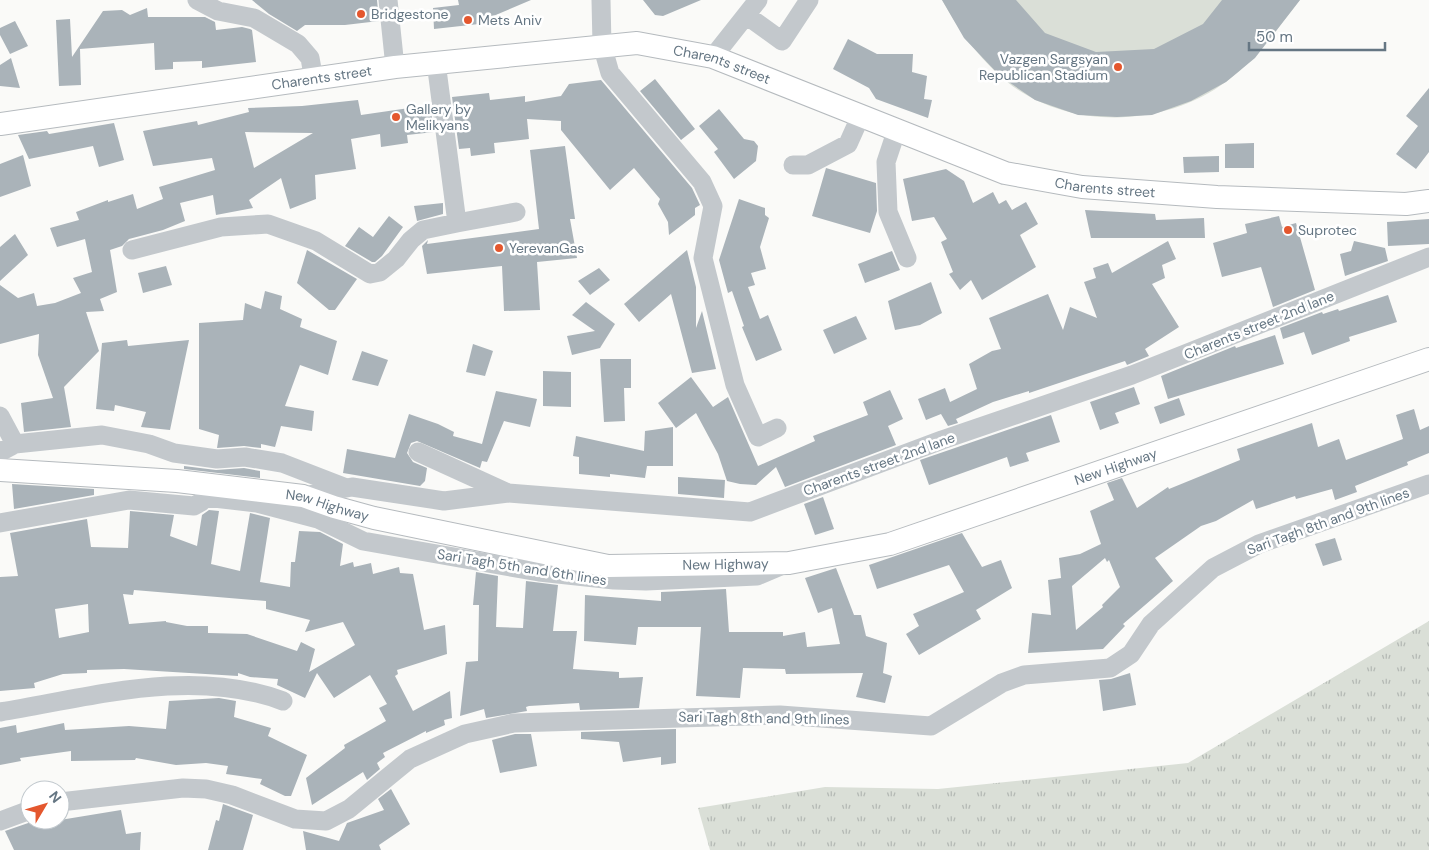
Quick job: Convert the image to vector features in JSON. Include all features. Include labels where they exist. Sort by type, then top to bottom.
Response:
[{"type":"main road","name":"Charents street","points":[[0,124],[395,67],[637,43],[713,57],[898,129],[1005,174],[1082,187],[1217,197],[1406,204],[1429,201]]},
{"type":"main road","name":"New Highway","points":[[0,470],[108,475],[211,492],[303,496],[374,518],[608,566],[789,562],[825,558],[890,544],[1429,359]]},
{"type":"street","points":[[197,0],[218,11],[254,18],[298,44],[310,58],[314,80]]},
{"type":"street","points":[[388,0],[395,67]]},
{"type":"street","points":[[601,0],[602,45],[610,73],[702,182],[713,206],[703,258],[735,385],[758,437],[777,428]]},
{"type":"street","points":[[713,57],[758,0]]},
{"type":"street","points":[[746,15],[782,41],[810,0]]},
{"type":"street","points":[[436,62],[457,223]]},
{"type":"street","points":[[793,165],[808,165],[848,144],[862,115]]},
{"type":"street","points":[[898,129],[886,162],[888,212],[907,258]]},
{"type":"street","points":[[132,250],[221,227],[268,224],[316,241],[370,274],[380,272],[396,259],[411,240],[424,230],[516,212]]},
{"type":"street","name":"Charents street 2nd lane","points":[[303,496],[344,487],[444,501],[508,493],[750,512],[942,440],[1132,375],[1429,257]]},
{"type":"street","points":[[0,416],[8,448],[85,436],[119,436],[174,453],[217,459],[245,457],[282,463],[344,487]]},
{"type":"street","points":[[418,452],[508,493]]},
{"type":"street","name":"Sari Tagh 8th and 9th lines","points":[[70,801],[183,788],[206,789],[232,795],[295,819],[326,821],[349,809],[410,759],[465,734],[514,722],[780,715],[931,726],[1002,683],[1024,675],[1110,668],[1131,654],[1151,624],[1213,568],[1259,544],[1429,484]]},
{"type":"street","name":"Sari Tagh 5th and 6th lines","points":[[0,523],[129,500],[194,506],[211,492],[318,519],[363,541],[539,572],[614,580],[757,576],[789,562]]},
{"type":"street","points":[[303,496],[318,519]]},
{"type":"street","points":[[0,712],[135,688],[180,686],[260,692],[283,701]]},
{"type":"street","points":[[0,821],[20,814]]},
{"type":"green space","name":"Vazgen Sargsyan Republican Stadium","points":[[942,0],[1300,0],[1275,33],[1248,63],[1227,81],[1201,97],[1173,109],[1142,115],[1112,117],[1081,114],[1051,106],[1024,93],[999,75],[982,58]]},
{"type":"green space","points":[[1429,621],[1429,850],[710,850],[698,808],[825,787],[938,789],[1188,763]]},
{"type":"building","points":[[252,0],[377,0],[379,21],[345,25],[305,25],[297,31],[269,14]]},
{"type":"building","points":[[458,0],[531,0],[479,22],[479,24],[434,29],[433,8],[459,5]]},
{"type":"building","points":[[643,0],[701,0],[663,16],[655,15]]},
{"type":"building","name":"Vazgen Sargsyan Republican Stadium","points":[[942,0],[1016,0],[1045,33],[1096,52],[1154,49],[1203,24],[1222,0],[1300,0],[1255,58],[1226,82],[1191,101],[1152,115],[1117,117],[1078,115],[1035,100],[1000,76],[964,38]]},
{"type":"building","points":[[147,8],[148,17],[205,17],[215,22],[216,30],[242,27],[250,29],[252,30],[256,62],[202,68],[202,61],[173,62],[173,69],[155,70],[154,43],[80,49],[81,85],[59,86],[56,20],[70,19],[72,57],[103,11],[122,10],[130,15]]},
{"type":"building","points":[[15,21],[28,46],[10,54],[0,35],[0,28]]},
{"type":"building","points":[[848,39],[877,54],[913,54],[912,72],[927,76],[924,99],[932,100],[928,118],[876,99],[869,88],[833,69]]},
{"type":"building","points":[[11,58],[20,88],[0,86],[0,65]]},
{"type":"building","points":[[655,79],[695,129],[681,140],[640,91]]},
{"type":"building","points":[[601,80],[692,188],[700,205],[695,208],[695,215],[669,235],[668,222],[658,204],[660,199],[634,168],[610,190],[561,130],[561,121],[527,119],[529,139],[494,143],[495,153],[471,156],[470,148],[459,149],[452,97],[489,93],[490,100],[525,96],[525,102],[561,96],[569,84]]},
{"type":"building","points":[[1429,88],[1429,152],[1416,169],[1396,154],[1418,126],[1406,116]]},
{"type":"building","points":[[358,100],[361,115],[430,105],[434,132],[407,135],[408,143],[381,147],[380,134],[351,139],[356,169],[315,175],[316,199],[290,209],[281,178],[249,200],[253,208],[216,215],[213,195],[180,203],[185,221],[163,230],[129,239],[122,246],[110,250],[117,292],[100,299],[104,311],[86,312],[99,351],[64,387],[71,427],[24,432],[21,403],[53,398],[38,355],[39,334],[0,344],[0,285],[18,298],[34,293],[37,306],[55,303],[81,293],[73,278],[92,272],[85,239],[57,247],[50,228],[79,220],[76,212],[108,200],[108,202],[133,194],[137,209],[163,199],[159,187],[215,170],[212,158],[153,166],[143,131],[197,121],[198,125],[249,112],[248,108],[302,106]],"holes":[[[245,132],[313,133],[254,168]]]},
{"type":"building","points":[[719,109],[744,139],[754,141],[758,146],[756,161],[734,179],[714,152],[718,149],[699,126]]},
{"type":"building","points":[[114,123],[124,160],[99,167],[93,146],[29,159],[18,135],[47,131],[49,134]]},
{"type":"building","points":[[1254,143],[1254,168],[1225,168],[1225,144]]},
{"type":"building","points":[[565,146],[575,219],[570,219],[577,258],[537,262],[540,310],[504,311],[502,266],[427,274],[422,246],[428,240],[427,244],[539,229],[530,150]]},
{"type":"building","points":[[23,155],[31,186],[0,197],[0,164]]},
{"type":"building","points":[[1219,156],[1219,172],[1184,173],[1183,157]]},
{"type":"building","points":[[826,168],[876,183],[877,211],[870,233],[812,216]]},
{"type":"building","points":[[946,169],[964,181],[973,203],[993,192],[999,204],[1006,200],[1012,210],[1026,202],[1038,224],[1020,235],[1036,267],[982,300],[971,280],[960,290],[949,274],[953,272],[941,242],[947,239],[934,217],[912,221],[903,179]]},
{"type":"building","points":[[739,199],[765,208],[765,215],[769,218],[760,247],[766,269],[751,273],[755,285],[748,287],[760,319],[768,315],[782,350],[756,361],[742,327],[744,326],[732,291],[728,293],[719,260]]},
{"type":"building","points":[[443,203],[443,214],[417,221],[414,206]]},
{"type":"building","points":[[1085,210],[1155,214],[1156,220],[1204,218],[1205,238],[1091,238]]},
{"type":"building","points":[[389,216],[403,227],[382,256],[375,262],[345,246],[359,227],[373,237]]},
{"type":"building","points":[[1279,216],[1282,227],[1296,223],[1315,290],[1273,307],[1261,267],[1222,277],[1213,243],[1247,233],[1245,224]]},
{"type":"building","points":[[1429,219],[1429,244],[1388,246],[1387,222]]},
{"type":"building","points":[[15,234],[28,255],[0,281],[0,247]]},
{"type":"building","points":[[1168,241],[1176,259],[1162,265],[1165,278],[1152,284],[1179,327],[1145,349],[1149,356],[1127,365],[1125,361],[1029,393],[1029,391],[993,402],[956,419],[958,423],[948,426],[941,414],[926,420],[918,399],[945,388],[950,402],[977,389],[969,364],[992,351],[1001,349],[989,318],[1048,294],[1063,330],[1070,307],[1097,318],[1084,282],[1096,278],[1093,268],[1108,263],[1112,273]]},
{"type":"building","points":[[1354,241],[1385,248],[1388,261],[1345,276],[1340,254],[1351,251]]},
{"type":"building","points":[[307,250],[357,279],[335,310],[329,310],[297,283]]},
{"type":"building","points":[[687,250],[696,287],[696,328],[702,311],[716,369],[692,373],[671,294],[639,322],[624,304]]},
{"type":"building","points":[[892,251],[900,270],[865,283],[858,264]]},
{"type":"building","points":[[166,266],[172,285],[143,293],[138,273]]},
{"type":"building","points":[[599,268],[610,280],[590,295],[578,281]]},
{"type":"building","points":[[931,282],[942,313],[920,325],[895,330],[888,301]]},
{"type":"building","points":[[265,291],[282,296],[280,309],[302,319],[300,327],[337,341],[328,375],[300,365],[285,406],[314,411],[312,431],[281,426],[275,447],[261,444],[261,448],[244,446],[217,448],[219,435],[199,429],[199,323],[243,320],[245,303],[261,309]]},
{"type":"building","points":[[1388,295],[1397,322],[1349,337],[1350,341],[1312,355],[1304,332],[1283,339],[1280,328],[1322,312],[1323,314],[1338,309],[1339,311]]},
{"type":"building","points":[[586,302],[615,324],[600,348],[572,355],[567,336],[595,331],[572,315]]},
{"type":"building","points":[[856,316],[867,339],[834,354],[823,330]]},
{"type":"building","points":[[1275,335],[1284,364],[1168,399],[1161,376],[1235,346],[1236,348]]},
{"type":"building","points":[[127,340],[128,346],[189,340],[170,430],[141,427],[146,412],[115,405],[114,411],[96,409],[102,343]]},
{"type":"building","points":[[473,344],[493,351],[485,376],[466,372]]},
{"type":"building","points":[[362,351],[388,360],[378,386],[352,380]]},
{"type":"building","points":[[600,359],[631,359],[631,388],[624,388],[625,421],[604,422]]},
{"type":"building","points":[[543,371],[571,372],[571,407],[543,406]]},
{"type":"building","points":[[691,377],[713,407],[728,397],[758,466],[815,441],[813,436],[868,415],[863,402],[890,390],[903,419],[888,426],[896,445],[785,487],[776,467],[756,485],[740,484],[727,481],[718,454],[696,413],[676,428],[658,403]]},
{"type":"building","points":[[1134,387],[1140,404],[1115,413],[1119,423],[1100,430],[1090,402]]},
{"type":"building","points":[[496,391],[537,399],[530,427],[504,421],[487,462],[482,461],[480,468],[417,441],[411,443],[407,453],[413,462],[427,468],[425,481],[420,486],[343,473],[347,449],[395,458],[409,414],[454,432],[453,436],[482,444]]},
{"type":"building","points":[[1179,398],[1185,415],[1160,424],[1154,407]]},
{"type":"building","points":[[1414,409],[1420,430],[1429,426],[1429,453],[1407,462],[1408,465],[1355,486],[1357,492],[1335,500],[1332,489],[1296,499],[1295,496],[1256,509],[1253,500],[1216,521],[1201,526],[1155,558],[1173,581],[1123,624],[1125,626],[1103,649],[1028,653],[1032,613],[1051,615],[1048,580],[1061,578],[1059,558],[1080,554],[1101,544],[1090,511],[1114,500],[1107,483],[1122,478],[1137,508],[1168,487],[1169,489],[1240,460],[1237,449],[1312,423],[1318,447],[1339,439],[1346,460],[1403,439],[1396,415]],"holes":[[[1105,558],[1107,562],[1109,560],[1120,587],[1102,605],[1103,607],[1076,630],[1072,586]]]},
{"type":"building","points":[[1051,415],[1060,442],[1026,453],[1029,461],[1010,467],[1007,457],[929,485],[920,460]]},
{"type":"building","points":[[673,427],[673,466],[647,466],[645,478],[610,474],[610,477],[579,474],[579,457],[573,456],[576,436],[644,451],[645,431]]},
{"type":"building","points":[[184,466],[216,470],[244,468],[260,471],[260,478],[184,469]]},
{"type":"building","points":[[678,477],[725,480],[724,498],[678,494]]},
{"type":"building","points":[[12,484],[94,489],[94,495],[14,509]]},
{"type":"building","points":[[823,497],[834,529],[815,535],[804,504]]},
{"type":"building","points":[[209,510],[219,511],[211,564],[240,571],[250,513],[270,518],[260,582],[290,587],[291,562],[295,562],[299,531],[320,532],[343,544],[340,566],[353,562],[354,567],[371,563],[373,574],[399,567],[400,573],[413,574],[424,630],[445,625],[447,654],[397,670],[398,674],[395,676],[413,711],[450,691],[452,718],[444,720],[445,725],[426,733],[426,731],[383,753],[385,757],[377,763],[380,769],[367,780],[363,772],[312,805],[306,778],[345,748],[344,745],[386,721],[379,708],[387,704],[370,675],[334,698],[317,673],[305,698],[277,685],[278,679],[250,677],[238,673],[238,676],[124,669],[87,670],[87,673],[63,674],[34,683],[35,688],[0,691],[0,577],[18,576],[10,533],[87,519],[91,547],[128,548],[130,511],[174,515],[170,536],[197,546],[202,515]],"holes":[[[134,590],[266,601],[266,609],[310,620],[305,632],[343,622],[355,645],[309,672],[315,649],[301,642],[297,651],[247,634],[208,633],[208,626],[187,626],[166,621],[129,624],[123,594],[133,595]],[[88,604],[89,632],[59,638],[55,609]]]},
{"type":"building","points":[[962,533],[982,567],[1001,560],[1012,588],[976,610],[981,619],[919,655],[906,634],[919,626],[913,614],[964,592],[949,565],[877,589],[869,565]]},
{"type":"building","points":[[1335,538],[1342,560],[1323,566],[1315,544]]},
{"type":"building","points":[[836,568],[854,615],[861,615],[866,636],[887,643],[883,673],[892,676],[885,703],[856,697],[863,673],[786,674],[785,669],[743,668],[740,698],[696,696],[701,627],[638,627],[636,645],[584,641],[585,595],[661,601],[661,592],[726,589],[729,632],[783,632],[783,636],[805,632],[807,647],[840,644],[832,608],[818,613],[805,578]]},
{"type":"building","points":[[476,572],[498,576],[496,627],[523,628],[526,581],[558,585],[553,631],[577,631],[573,669],[619,672],[619,678],[643,677],[639,708],[580,710],[579,703],[529,706],[526,707],[527,711],[486,718],[484,709],[460,716],[466,662],[478,661],[479,605],[473,605]]},
{"type":"building","points":[[1130,673],[1136,705],[1103,711],[1099,680],[1111,679]]},
{"type":"building","points":[[219,698],[236,701],[234,717],[271,728],[268,736],[307,755],[291,796],[285,796],[260,784],[262,779],[226,774],[228,766],[206,763],[176,765],[136,758],[135,760],[71,761],[71,751],[20,758],[21,761],[0,765],[0,728],[16,725],[17,733],[64,723],[65,730],[129,726],[166,729],[169,701]]},
{"type":"building","points":[[676,729],[676,763],[661,765],[661,757],[623,762],[619,742],[581,739],[581,732]]},
{"type":"building","points":[[515,734],[531,734],[537,766],[500,773],[492,740]]},
{"type":"building","points":[[391,789],[410,824],[379,845],[381,850],[306,850],[303,831],[339,841],[347,823],[384,810],[378,799]]},
{"type":"building","points":[[223,804],[253,815],[243,850],[208,850],[216,820],[219,821]]},
{"type":"building","points":[[121,810],[126,834],[141,832],[140,850],[14,850],[5,831],[20,826],[20,830],[70,830],[70,818]]},
{"type":"place","name":"Bridgestone","points":[[361,14]]},
{"type":"place","name":"Mets Aniv","points":[[468,20]]},
{"type":"place","name":"Vazgen Sargsyan Republican Stadium","points":[[1118,67]]},
{"type":"place","name":"Gallery by Melikyans","points":[[396,117]]},
{"type":"place","name":"Suprotec","points":[[1288,230]]},
{"type":"place","name":"YerevanGas","points":[[499,248]]}]
